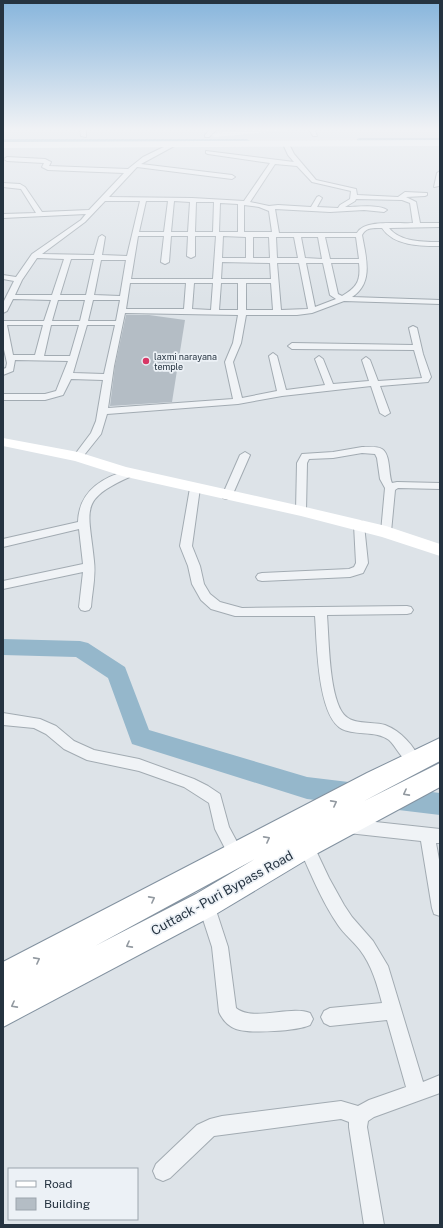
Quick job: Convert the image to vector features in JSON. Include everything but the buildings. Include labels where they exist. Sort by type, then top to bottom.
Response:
[{"type":"highway","name":"Cuttack - Puri Bypass Road","points":[[3,1011],[206,904],[376,781],[440,749]]},
{"type":"highway","name":"Cuttack - Puri Bypass Road","points":[[3,979],[236,855],[303,834],[343,826],[440,774]]},
{"type":"street","points":[[8,185],[20,186],[23,188],[40,214]]},
{"type":"street","points":[[3,311],[18,280],[35,256],[83,221],[115,185]]},
{"type":"street","points":[[241,234],[244,203],[257,185]]},
{"type":"street","points":[[328,185],[354,190],[352,203],[342,206],[341,210]]},
{"type":"street","points":[[403,198],[403,195],[405,194],[426,194]]},
{"type":"street","points":[[353,197],[403,198],[413,202],[417,225]]},
{"type":"street","points":[[313,209],[319,198]]},
{"type":"street","points":[[103,199],[193,200],[244,203],[270,208],[278,207],[341,210],[364,208],[384,210]]},
{"type":"street","points":[[81,458],[96,434],[104,411],[108,377],[120,323],[130,258],[143,200]]},
{"type":"street","points":[[165,262],[171,200]]},
{"type":"street","points":[[191,256],[193,234],[193,200]]},
{"type":"street","points":[[215,312],[219,260],[217,201]]},
{"type":"street","points":[[270,208],[273,212],[277,312]]},
{"type":"street","points":[[3,216],[91,212]]},
{"type":"street","points":[[122,311],[312,311],[341,299],[360,288],[363,281],[359,235],[366,227],[440,225]]},
{"type":"street","points":[[384,226],[388,233],[401,238],[422,243],[440,244]]},
{"type":"street","points":[[135,234],[359,235]]},
{"type":"street","points":[[249,234],[250,261]]},
{"type":"street","points":[[297,234],[301,261],[312,311]]},
{"type":"street","points":[[321,234],[334,295],[341,299],[440,302]]},
{"type":"street","points":[[3,397],[45,397],[54,396],[60,393],[68,376],[83,324],[102,237]]},
{"type":"street","points":[[35,256],[130,258]]},
{"type":"street","points":[[39,358],[47,324],[68,257]]},
{"type":"street","points":[[219,260],[274,262],[362,261]]},
{"type":"street","points":[[3,278],[18,280]]},
{"type":"street","points":[[127,281],[275,281]]},
{"type":"street","points":[[188,311],[190,281]]},
{"type":"street","points":[[238,401],[229,362],[238,343],[242,312],[242,281]]},
{"type":"street","points":[[10,297],[124,298]]},
{"type":"street","points":[[3,372],[10,369],[11,363],[3,325],[120,323]]},
{"type":"street","points":[[104,411],[238,401],[282,393],[330,387],[425,380],[427,377],[413,328]]},
{"type":"street","points":[[292,346],[418,348]]},
{"type":"street","points":[[273,356],[282,393]]},
{"type":"street","points":[[10,357],[73,359]]},
{"type":"street","points":[[319,359],[330,387]]},
{"type":"street","points":[[366,360],[385,413]]},
{"type":"street","points":[[68,376],[108,377]]},
{"type":"street","points":[[3,442],[81,458],[126,472],[227,496],[301,510],[386,532],[440,550]]},
{"type":"street","points":[[301,510],[302,463],[305,456],[333,455],[362,450],[378,451],[382,456],[384,481],[390,488],[386,532]]},
{"type":"street","points":[[227,496],[245,455]]},
{"type":"street","points":[[85,607],[89,567],[84,524],[85,505],[89,498],[126,472]]},
{"type":"street","points":[[390,488],[397,485],[440,486]]},
{"type":"street","points":[[195,488],[186,546],[188,554],[194,565],[199,585],[211,604],[224,610],[242,612],[407,610]]},
{"type":"street","points":[[3,543],[84,524]]},
{"type":"street","points":[[262,577],[350,573],[359,570],[362,563],[359,525]]},
{"type":"street","points":[[3,585],[89,567]]},
{"type":"street","points":[[321,612],[326,673],[335,713],[342,723],[354,727],[381,729],[392,734],[414,761]]},
{"type":"street","points":[[3,719],[35,723],[51,730],[69,745],[92,756],[139,764],[189,783],[203,791],[215,799],[222,829],[236,855]]},
{"type":"street","points":[[343,826],[433,836],[440,908]]},
{"type":"street","points":[[303,834],[320,879],[332,900],[345,922],[365,943],[376,958],[389,990],[417,1093]]},
{"type":"street","points":[[206,904],[220,947],[228,1012],[238,1021],[270,1022],[304,1019]]},
{"type":"street","points":[[330,1017],[394,1011]]},
{"type":"street","points":[[374,1225],[358,1127],[360,1116],[370,1109],[440,1084]]},
{"type":"street","points":[[163,1171],[210,1128],[222,1125],[341,1110],[360,1116]]},
{"type":"waterway","points":[[3,647],[80,649],[117,673],[140,737],[307,788],[440,804]]},
{"type":"place","name":"laxmi narayana temple","points":[[146,361]]}]
